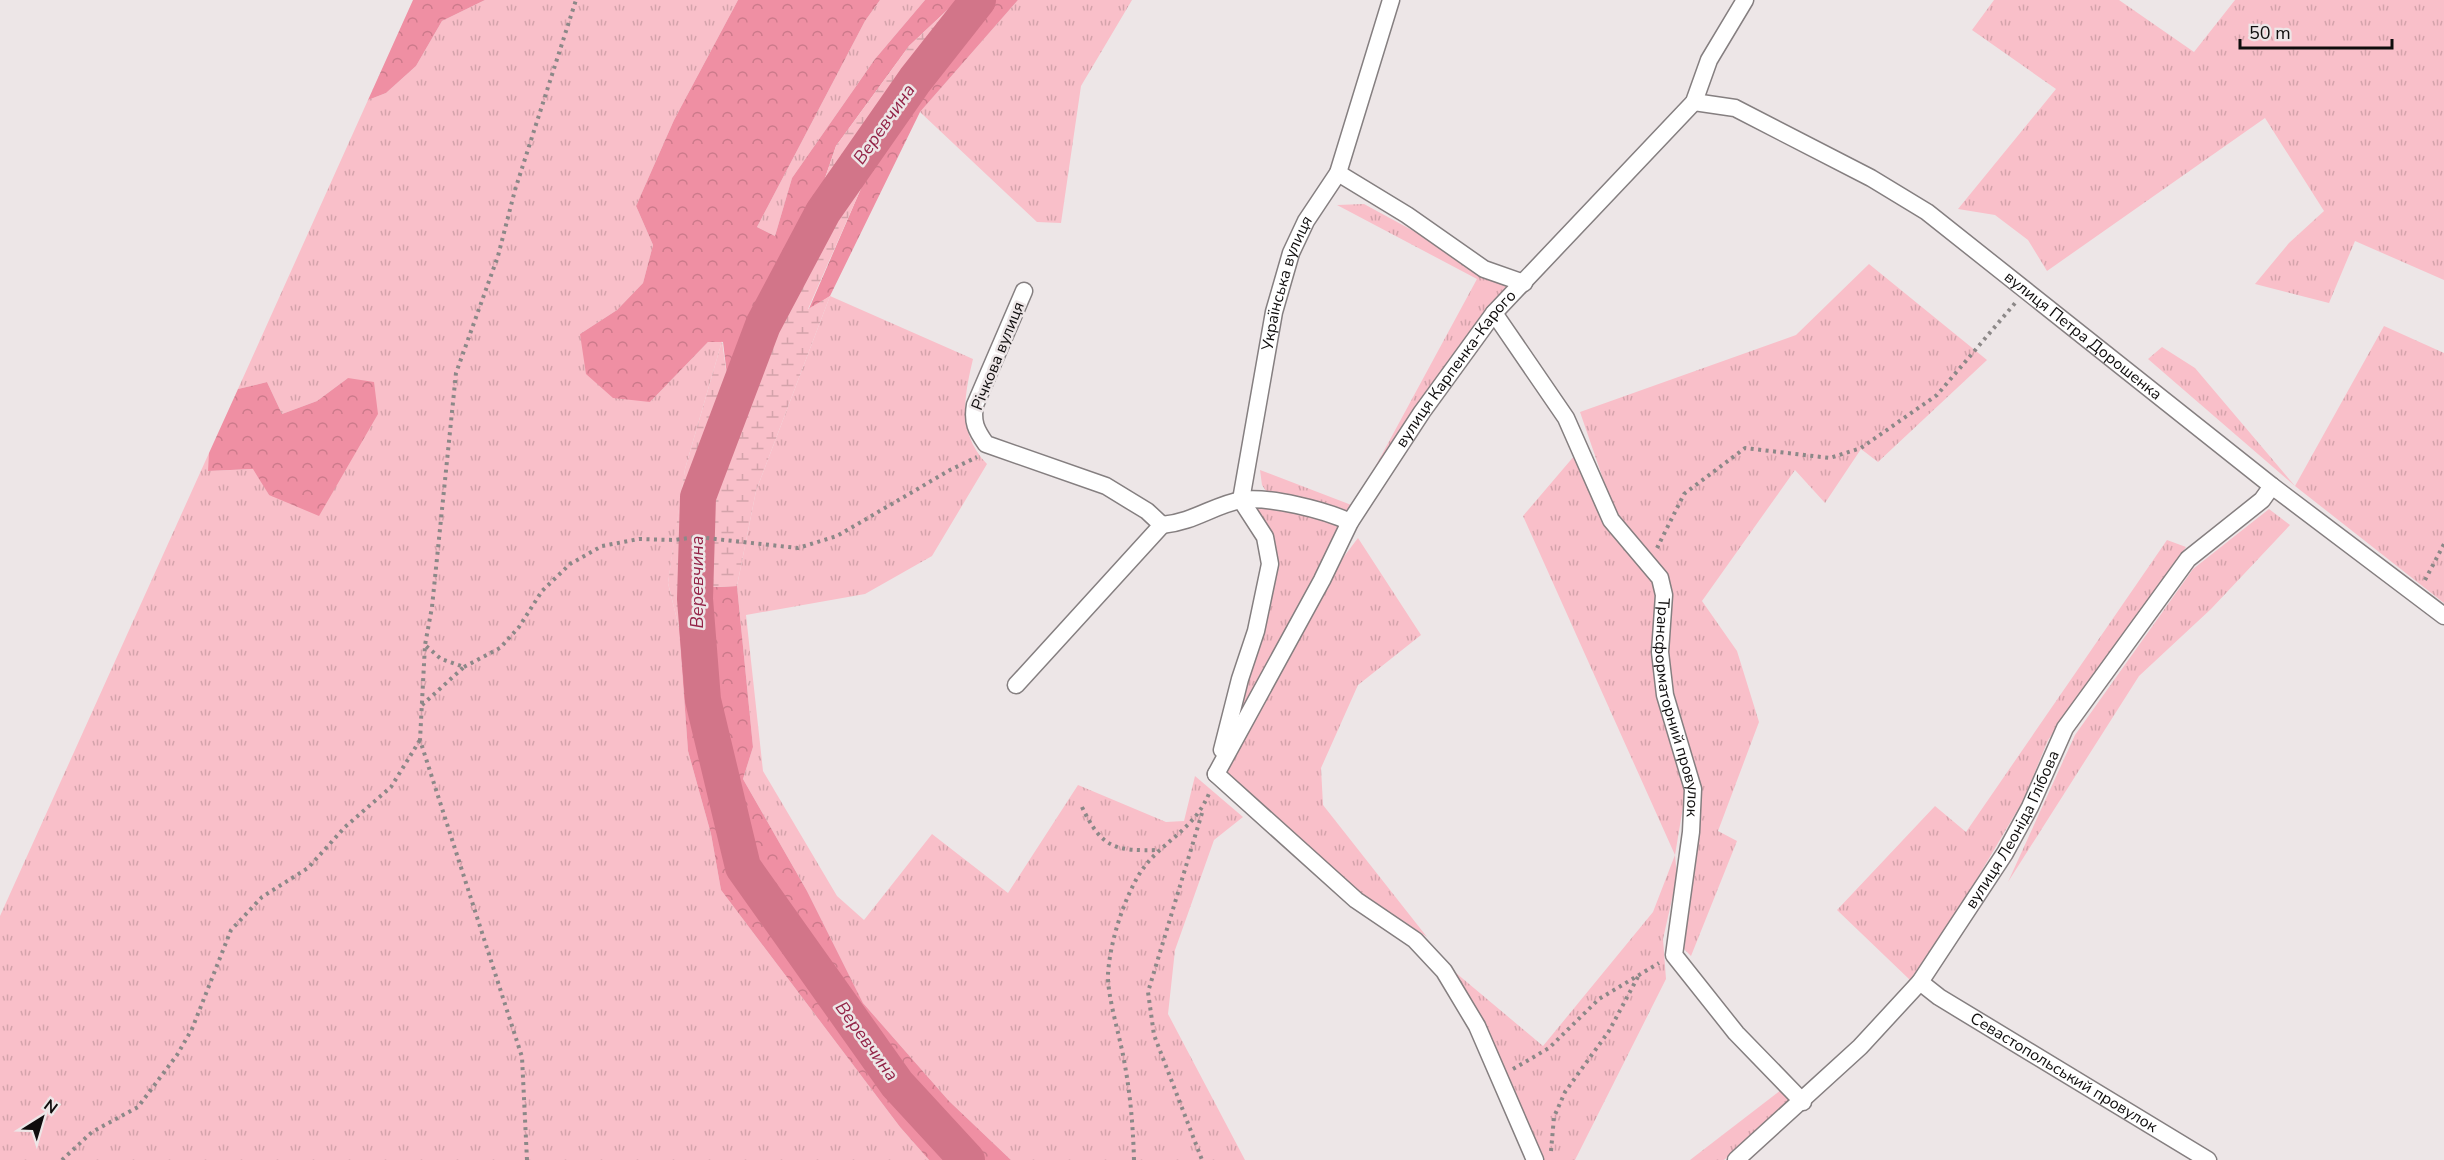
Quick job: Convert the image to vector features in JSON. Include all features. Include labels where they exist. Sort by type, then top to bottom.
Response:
[{"type":"street","name":"Українська вулиця","points":[[1240,500],[1274,312],[1291,253],[1306,220],[1338,173],[1391,0]]},
{"type":"street","name":"вулиця Карпенка-Карого","points":[[1216,774],[1322,580],[1350,522],[1422,412],[1494,313],[1694,102],[1709,60],[1745,0]]},
{"type":"street","name":"вулиця Петра Дорошенка","points":[[1694,102],[1735,108],[1871,178],[1927,212],[2272,486],[2444,616]]},
{"type":"street","points":[[1338,173],[1407,215],[1484,269],[1524,283]]},
{"type":"street","name":"Річкова вулиця","points":[[995,449],[986,444],[976,429],[973,418],[975,405],[1024,291]]},
{"type":"street","name":"Трансформаторний провулок","points":[[1494,313],[1566,418],[1611,520],[1660,578],[1664,595],[1660,652],[1665,695],[1693,789],[1691,832],[1674,955]]},
{"type":"street","points":[[995,449],[1106,486],[1147,511],[1162,525]]},
{"type":"street","name":"вулиця Леоніда Глібова","points":[[1736,1160],[1803,1102],[1860,1047],[1920,982],[2005,853],[2030,807],[2065,728],[2188,560],[2262,500],[2272,486]]},
{"type":"street","points":[[1240,500],[1265,537],[1270,564],[1256,632],[1240,679],[1216,774],[1356,900],[1415,940],[1444,971],[1477,1026],[1535,1160]]},
{"type":"street","points":[[1016,685],[1162,525],[1183,523],[1240,500],[1269,500],[1350,522]]},
{"type":"street","points":[[1674,955],[1736,1033],[1803,1102]]},
{"type":"street","name":"Севастопольський провулок","points":[[1920,982],[1939,997],[2208,1160]]},
{"type":"path","points":[[527,1160],[522,1058],[420,740],[425,645],[432,607],[456,373],[498,256],[525,158],[576,0]]},
{"type":"path","points":[[1649,564],[1684,494],[1745,448],[1830,458],[1861,448],[1937,394],[2026,290]]},
{"type":"path","points":[[422,705],[464,667],[500,648],[519,627],[542,591],[570,564],[602,546],[639,538],[674,540],[697,537],[798,548],[837,536],[950,470],[995,449]]},
{"type":"path","points":[[2417,595],[2444,544]]},
{"type":"path","points":[[425,645],[441,659],[464,667]]},
{"type":"path","points":[[62,1160],[93,1132],[138,1107],[177,1055],[192,1029],[231,930],[262,897],[308,868],[345,827],[391,787],[420,740]]},
{"type":"path","points":[[1202,1160],[1154,1035],[1148,992],[1203,809],[1216,774]]},
{"type":"path","points":[[1082,807],[1091,826],[1105,841],[1124,850],[1159,850]]},
{"type":"path","points":[[1134,1160],[1131,1095],[1108,975],[1117,928],[1137,877],[1159,850],[1179,836],[1203,809]]},
{"type":"path","points":[[1499,1076],[1549,1048],[1599,999],[1674,955]]},
{"type":"path","points":[[1552,1160],[1554,1118],[1564,1092],[1609,1032],[1640,973]]},
{"type":"green space","points":[[413,0],[485,0],[442,21],[416,66],[386,93],[368,100]]},
{"type":"green space","points":[[485,0],[738,0],[674,120],[636,206],[653,245],[643,283],[617,310],[580,334],[650,402],[708,342],[722,341],[685,469],[668,583],[679,628],[688,751],[711,834],[721,890],[900,1127],[929,1160],[0,1160],[0,916],[209,453],[209,471],[254,469],[269,495],[348,378],[317,401],[282,414],[267,382],[238,389],[368,100],[386,93],[416,66],[442,21]]},
{"type":"green space","points":[[738,0],[880,0],[865,21],[757,227],[775,236],[792,178],[875,59],[925,0],[958,0],[909,46],[836,146],[761,365],[728,384],[723,342],[708,342],[650,402],[613,398],[586,374],[580,334],[617,310],[643,283],[653,245],[636,206],[674,120]]},
{"type":"green space","points":[[880,0],[925,0],[875,59],[792,178],[775,236],[757,227],[865,21]]},
{"type":"green space","points":[[958,0],[983,0],[984,6],[885,134],[808,309],[830,296],[756,491],[737,586],[713,587],[679,628],[668,583],[674,540],[685,469],[722,341],[728,384],[761,365],[836,146],[909,46]]},
{"type":"green space","points":[[983,0],[1018,0],[920,112],[830,296],[808,311],[885,133],[984,6]]},
{"type":"green space","points":[[1018,0],[1132,0],[1081,86],[1061,223],[1037,222],[920,112]]},
{"type":"green space","points":[[1994,0],[2119,0],[2194,52],[2235,0],[2444,0],[2444,280],[2355,241],[2329,303],[2255,284],[2289,243],[2324,211],[2265,118],[2047,271],[2028,240],[1995,215],[1958,209],[2056,89],[1972,30]]},
{"type":"green space","points":[[1364,204],[1513,285],[1354,506],[1477,279],[1337,205]]},
{"type":"green space","points":[[1869,264],[1987,360],[1878,462],[1861,449],[1825,503],[1795,470],[1702,601],[1737,651],[1759,722],[1718,831],[1737,841],[1691,956],[1684,949],[1702,790],[1668,682],[1666,645],[1669,584],[1612,505],[1580,412],[1796,335]]},
{"type":"green space","points":[[830,296],[973,359],[967,387],[965,414],[971,440],[987,464],[932,556],[865,594],[746,615],[763,771],[837,896],[864,920],[932,834],[1008,893],[1078,785],[1166,822],[1184,821],[1195,776],[1243,817],[1214,840],[1175,950],[1168,1014],[1245,1160],[1011,1160],[949,1101],[863,1003],[807,891],[743,779],[753,747],[737,586],[756,491]]},
{"type":"green space","points":[[2384,326],[2444,353],[2444,603],[2295,486]]},
{"type":"green space","points":[[2162,347],[2195,368],[2295,486],[2148,359]]},
{"type":"green space","points":[[348,378],[374,382],[378,414],[319,516],[269,495],[253,469],[208,471],[209,453],[238,389],[267,382],[282,414],[317,401]]},
{"type":"green space","points":[[1575,455],[1651,578],[1659,597],[1686,789],[1675,855],[1523,516]]},
{"type":"green space","points":[[1260,470],[1354,506],[1345,513],[1268,494],[1262,485]]},
{"type":"green space","points":[[1249,504],[1267,504],[1345,523],[1227,746],[1275,570]]},
{"type":"green space","points":[[2269,509],[2290,525],[2211,609],[2139,676],[2008,882],[2075,735],[2193,569]]},
{"type":"green space","points":[[1358,538],[1421,635],[1358,685],[1321,768],[1323,805],[1427,937],[1355,889],[1224,775],[1342,559]]},
{"type":"green space","points":[[2167,540],[2186,547],[2048,740],[2024,799],[1965,899],[1910,980],[1837,910],[1935,806],[1966,832]]},
{"type":"green space","points":[[737,586],[753,747],[743,779],[807,891],[863,1003],[949,1101],[1011,1160],[929,1160],[900,1127],[721,890],[711,834],[688,751],[679,628],[713,587]]},
{"type":"green space","points":[[1675,855],[1677,877],[1663,939],[1666,979],[1575,1160],[1544,1160],[1456,973],[1543,1046],[1653,912]]},
{"type":"green space","points":[[1781,1090],[1790,1099],[1783,1114],[1724,1160],[1690,1160]]},
{"type":"waterway","name":"Веревчина","points":[[967,1160],[897,1084],[743,867],[703,700],[695,599],[698,497],[763,325],[823,212],[915,80],[978,0]]}]
